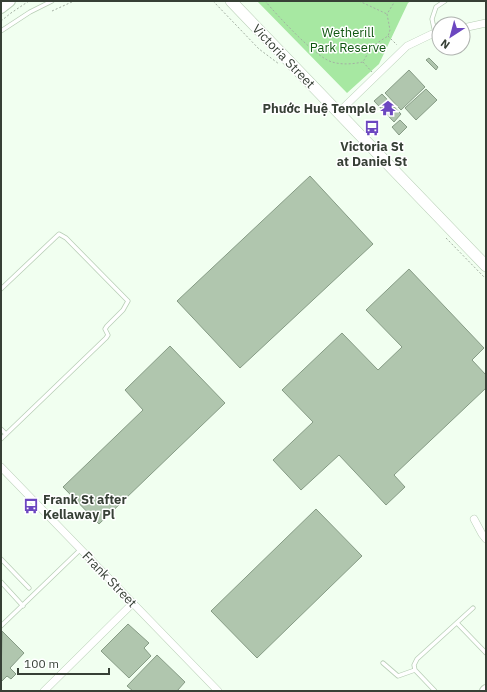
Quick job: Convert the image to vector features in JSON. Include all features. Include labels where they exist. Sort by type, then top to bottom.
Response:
[{"type":"main road","name":"Victoria Street","points":[[234,3],[343,108],[486,256]]},
{"type":"main road","name":"Victoria Street","points":[[234,3],[486,266]]},
{"type":"street","points":[[1,8],[10,1]]},
{"type":"street","points":[[471,26],[486,23]]},
{"type":"street","points":[[343,108],[407,46],[431,36]]},
{"type":"street","name":"Frank Street","points":[[1,467],[218,691]]},
{"type":"street","points":[[474,519],[482,534],[486,538]]},
{"type":"street","points":[[44,691],[133,603]]},
{"type":"lane","points":[[1,31],[30,12],[52,1]]},
{"type":"lane","points":[[433,16],[436,7],[445,1]]},
{"type":"lane","points":[[1,289],[59,234],[66,238],[128,301],[123,310],[105,329],[108,335],[106,338],[1,439]]},
{"type":"lane","points":[[1,429],[6,434]]},
{"type":"lane","points":[[1,626],[81,549]]},
{"type":"lane","points":[[1,559],[30,588]]},
{"type":"lane","points":[[1,582],[23,606]]},
{"type":"lane","points":[[435,691],[415,670],[414,665],[417,659],[473,608]]},
{"type":"lane","points":[[457,623],[486,653]]},
{"type":"lane","points":[[383,663],[398,676],[415,670]]},
{"type":"path","points":[[1,21],[28,1]]},
{"type":"path","points":[[52,11],[74,1]]},
{"type":"path","points":[[213,1],[259,49],[280,65]]},
{"type":"path","points":[[265,1],[308,45],[321,56],[332,62],[347,64],[363,62]]},
{"type":"path","points":[[359,1],[387,14]]},
{"type":"path","points":[[363,62],[368,53],[377,43],[388,36],[390,30],[387,14],[395,1]]},
{"type":"path","points":[[388,36],[402,51]]},
{"type":"path","points":[[363,62],[376,76]]},
{"type":"path","points":[[445,236],[486,279]]},
{"type":"green space","name":"Wetherill Park Reserve","points":[[257,1],[411,1],[408,3],[379,64],[347,93]]},
{"type":"building","points":[[429,58],[438,67],[436,70],[426,60]]},
{"type":"building","points":[[409,70],[425,87],[401,110],[385,93]]},
{"type":"building","points":[[426,89],[437,100],[416,120],[405,108]]},
{"type":"building","name":"Phước Huệ Temple","points":[[382,94],[401,114],[394,122],[374,101]]},
{"type":"building","points":[[400,120],[407,127],[399,135],[392,127]]},
{"type":"building","points":[[310,176],[373,244],[240,368],[177,301]]},
{"type":"building","points":[[409,269],[484,348],[472,360],[486,375],[486,388],[394,475],[405,487],[386,505],[339,455],[301,490],[273,460],[313,422],[282,390],[342,333],[378,370],[402,347],[366,310]]},
{"type":"building","points":[[170,346],[225,403],[99,524],[63,487],[143,410],[125,390]]},
{"type":"building","points":[[316,509],[362,556],[257,658],[211,611]]},
{"type":"building","points":[[128,624],[149,643],[144,648],[151,656],[129,678],[101,651]]},
{"type":"building","points":[[2,631],[24,653],[10,668],[16,674],[11,679],[7,676],[1,682]]},
{"type":"building","points":[[157,655],[185,682],[177,691],[133,691],[127,686]]},
{"type":"place","name":"Phước Huệ Temple","points":[[388,108]]},
{"type":"place","name":"Victoria St at Daniel St","points":[[372,128]]},
{"type":"place","name":"Frank St after Kellaway Pl","points":[[31,506]]}]
